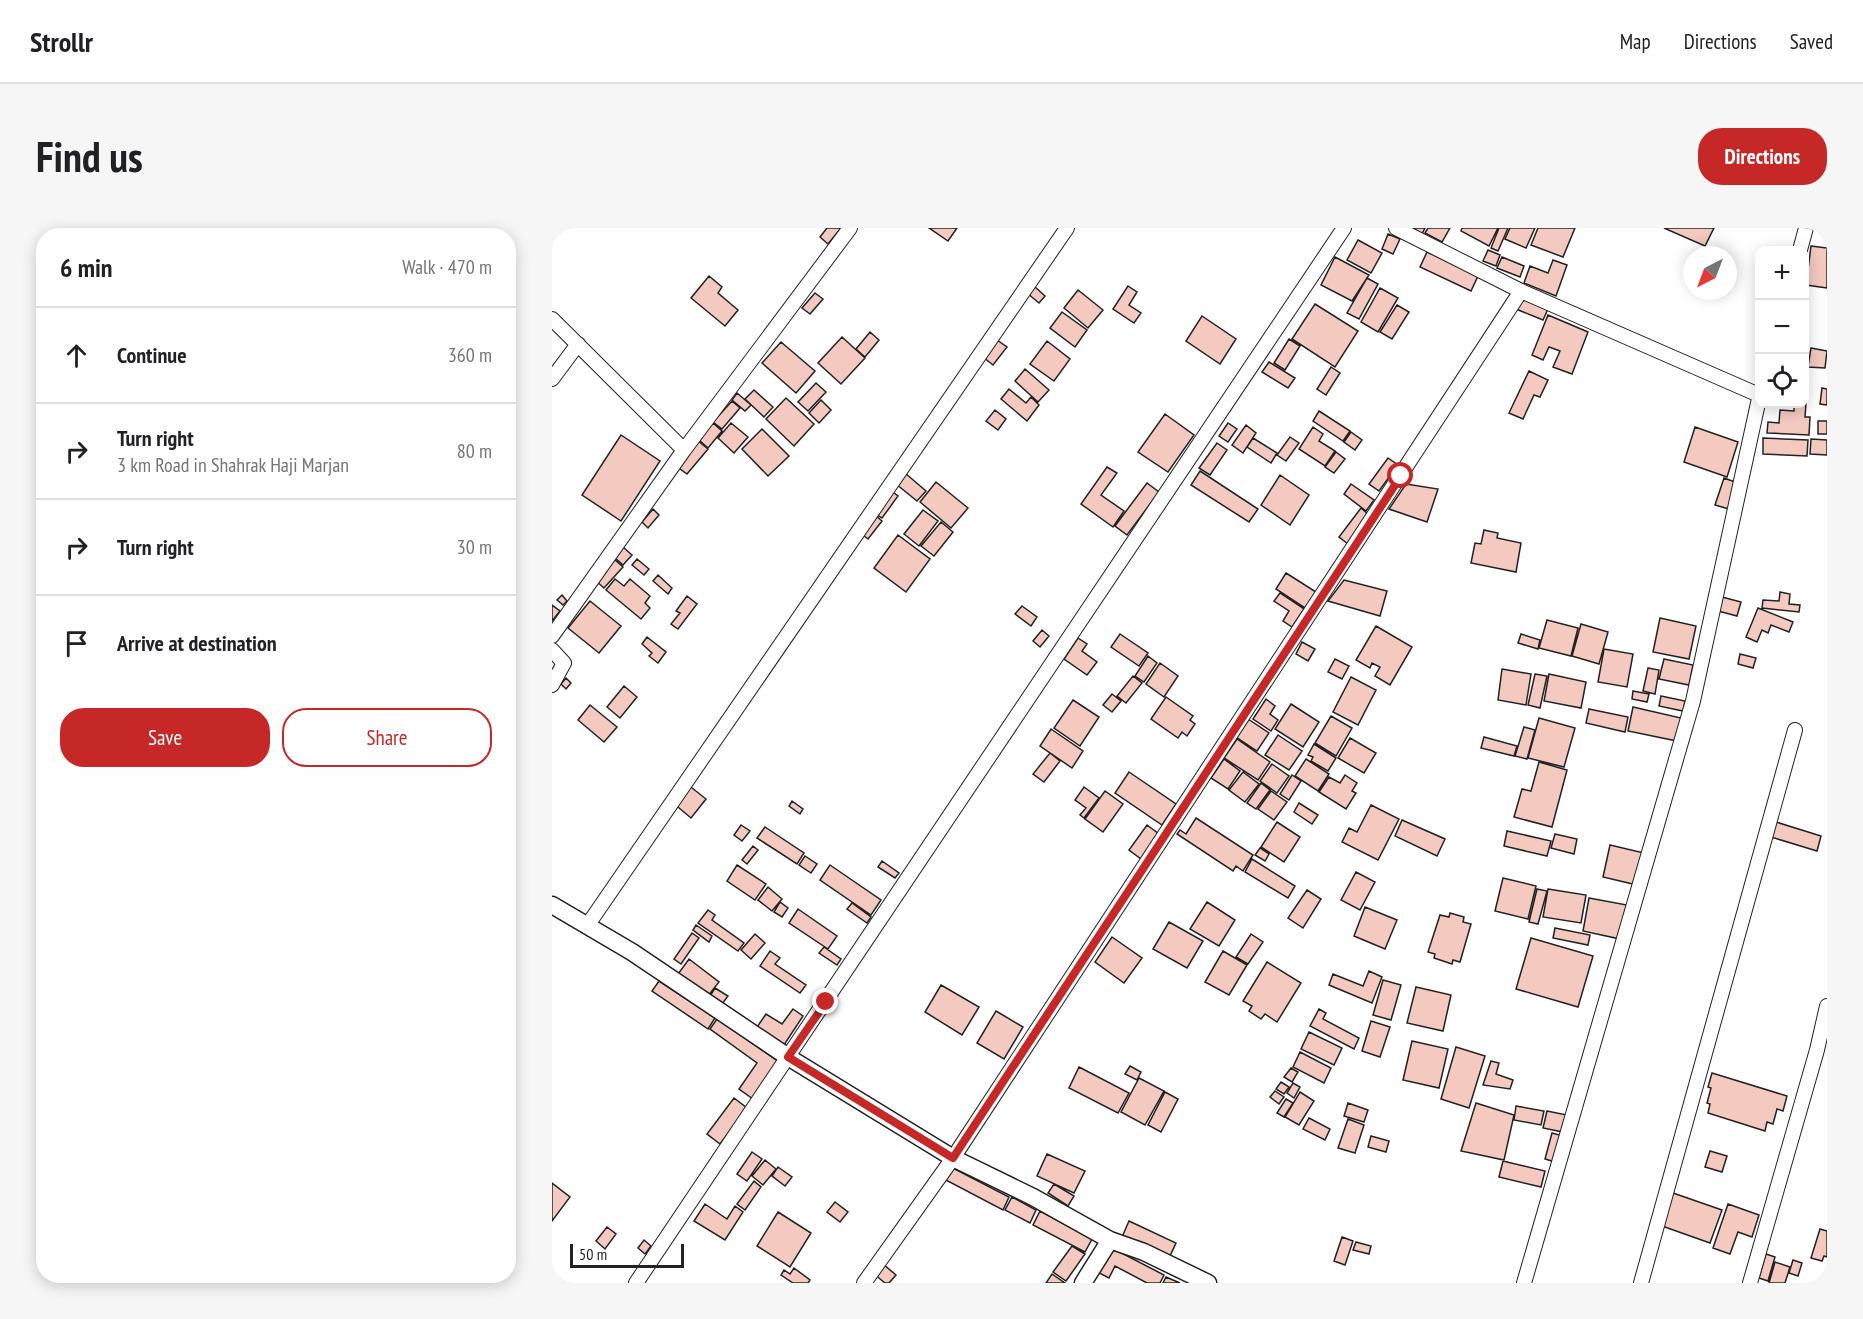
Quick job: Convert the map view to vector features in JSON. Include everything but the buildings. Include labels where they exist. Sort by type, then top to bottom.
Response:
[{"type":"street","points":[[552,636],[684,450],[850,228]]},
{"type":"street","points":[[586,926],[1066,228]]},
{"type":"street","points":[[636,1283],[1344,228]]},
{"type":"street","points":[[1396,228],[1521,291],[1755,392]]},
{"type":"street","points":[[1801,246],[1806,228]]},
{"type":"street","points":[[864,1283],[953,1158],[1521,291]]},
{"type":"street","points":[[552,319],[684,450]]},
{"type":"street","points":[[552,379],[578,344]]},
{"type":"street","points":[[1524,1283],[1693,701],[1756,408]]},
{"type":"street","points":[[552,650],[564,663],[552,685]]},
{"type":"street","points":[[1641,1283],[1795,730]]},
{"type":"street","points":[[552,905],[649,963],[788,1057],[953,1158],[1033,1197],[1110,1240],[1144,1252],[1208,1283]]},
{"type":"street","points":[[1750,1283],[1818,1050],[1827,1006]]},
{"type":"street","points":[[1083,1283],[1110,1240]]},
{"type":"route","points":[[826,1002],[788,1057],[953,1158],[1401,476]]}]
